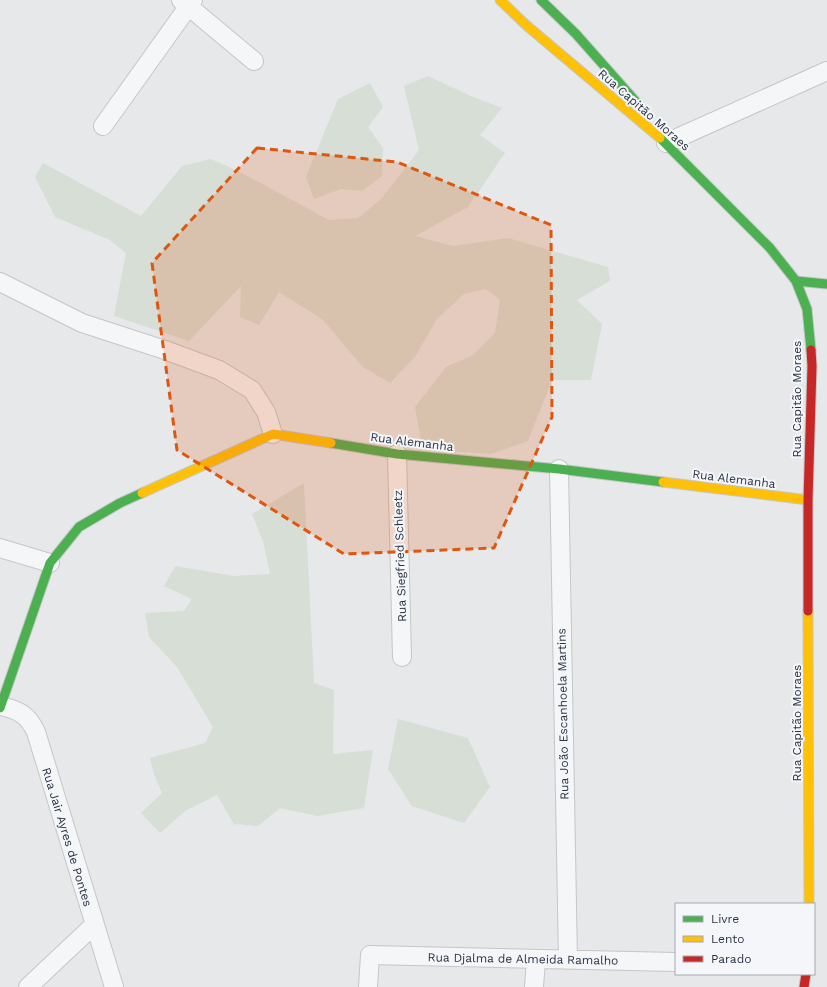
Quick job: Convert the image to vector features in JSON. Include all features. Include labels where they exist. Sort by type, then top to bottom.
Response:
[{"type":"main road","name":"Rua Capitão Moraes","points":[[500,0],[526,25],[666,143],[770,248],[796,281],[807,309],[812,366],[808,500],[809,903]]},
{"type":"main road","points":[[541,0],[576,34],[619,81],[651,119],[666,143]]},
{"type":"main road","points":[[796,281],[827,284]]},
{"type":"main road","points":[[0,707],[50,562],[79,527],[120,503],[273,434]]},
{"type":"main road","name":"Rua Alemanha","points":[[273,434],[397,454],[559,469],[808,500]]},
{"type":"main road","points":[[804,987],[806,975]]},
{"type":"street","points":[[103,126],[188,2],[254,61]]},
{"type":"street","points":[[666,143],[827,71]]},
{"type":"street","points":[[0,282],[82,323],[165,350],[219,370],[252,390],[266,412],[273,434]]},
{"type":"street","name":"Rua Siegfried Schleetz","points":[[397,454],[402,657]]},
{"type":"street","name":"Rua João Escanhoela Martins","points":[[559,469],[568,960]]},
{"type":"street","points":[[0,548],[50,562]]},
{"type":"street","name":"Rua Jair Ayres de Pontes","points":[[0,707],[14,709],[24,714],[31,722],[36,732],[114,987]]},
{"type":"street","points":[[28,987],[94,925]]},
{"type":"street","name":"Rua Djalma de Almeida Ramalho","points":[[368,987],[370,955],[675,962]]},
{"type":"street","points":[[534,987],[536,960]]},
{"type":"highlighted area","points":[[257,148],[397,162],[551,225],[552,417],[494,548],[344,554],[177,450],[152,263]]},
{"type":"shaded area","points":[[428,76],[473,97],[502,108],[480,135],[505,153],[468,207],[415,236],[453,246],[508,238],[608,267],[610,281],[577,300],[602,324],[591,380],[552,380],[528,441],[491,454],[450,451],[421,440],[415,407],[446,367],[473,355],[495,333],[500,300],[486,289],[464,294],[437,319],[415,357],[390,383],[363,367],[322,319],[279,292],[259,325],[240,317],[241,286],[189,341],[114,316],[126,253],[110,240],[55,217],[35,177],[43,163],[141,216],[182,166],[211,159],[238,171],[329,220],[358,218],[381,199],[419,150],[404,86]]},
{"type":"shaded area","points":[[370,83],[383,107],[368,127],[383,148],[382,176],[362,191],[341,189],[314,199],[306,177],[338,99]]},
{"type":"shaded area","points":[[304,483],[314,683],[334,690],[333,754],[373,750],[364,808],[317,816],[280,808],[258,826],[234,824],[217,795],[185,811],[160,833],[141,813],[162,793],[154,774],[150,758],[205,743],[213,727],[177,667],[149,637],[145,613],[184,611],[192,599],[164,586],[175,566],[234,576],[270,574],[263,541],[252,514]]},
{"type":"shaded area","points":[[398,719],[468,738],[490,787],[464,823],[412,806],[388,769]]},
{"type":"traffic: fast","points":[[541,0],[576,34],[645,112]]},
{"type":"traffic: fast","points":[[660,138],[770,248],[796,281],[807,309],[811,350]]},
{"type":"traffic: fast","points":[[796,281],[827,284]]},
{"type":"traffic: fast","points":[[331,443],[397,454],[559,469],[663,482]]},
{"type":"traffic: fast","points":[[0,708],[50,563],[79,527],[120,503],[142,493]]},
{"type":"traffic: slow","points":[[500,0],[526,25],[660,138]]},
{"type":"traffic: slow","points":[[142,493],[273,434],[331,443]]},
{"type":"traffic: slow","points":[[663,482],[808,500]]},
{"type":"traffic: slow","points":[[808,611],[809,903]]},
{"type":"traffic: jam","points":[[808,611],[808,500],[812,366],[811,350]]},
{"type":"traffic: jam","points":[[804,987],[806,975]]}]
